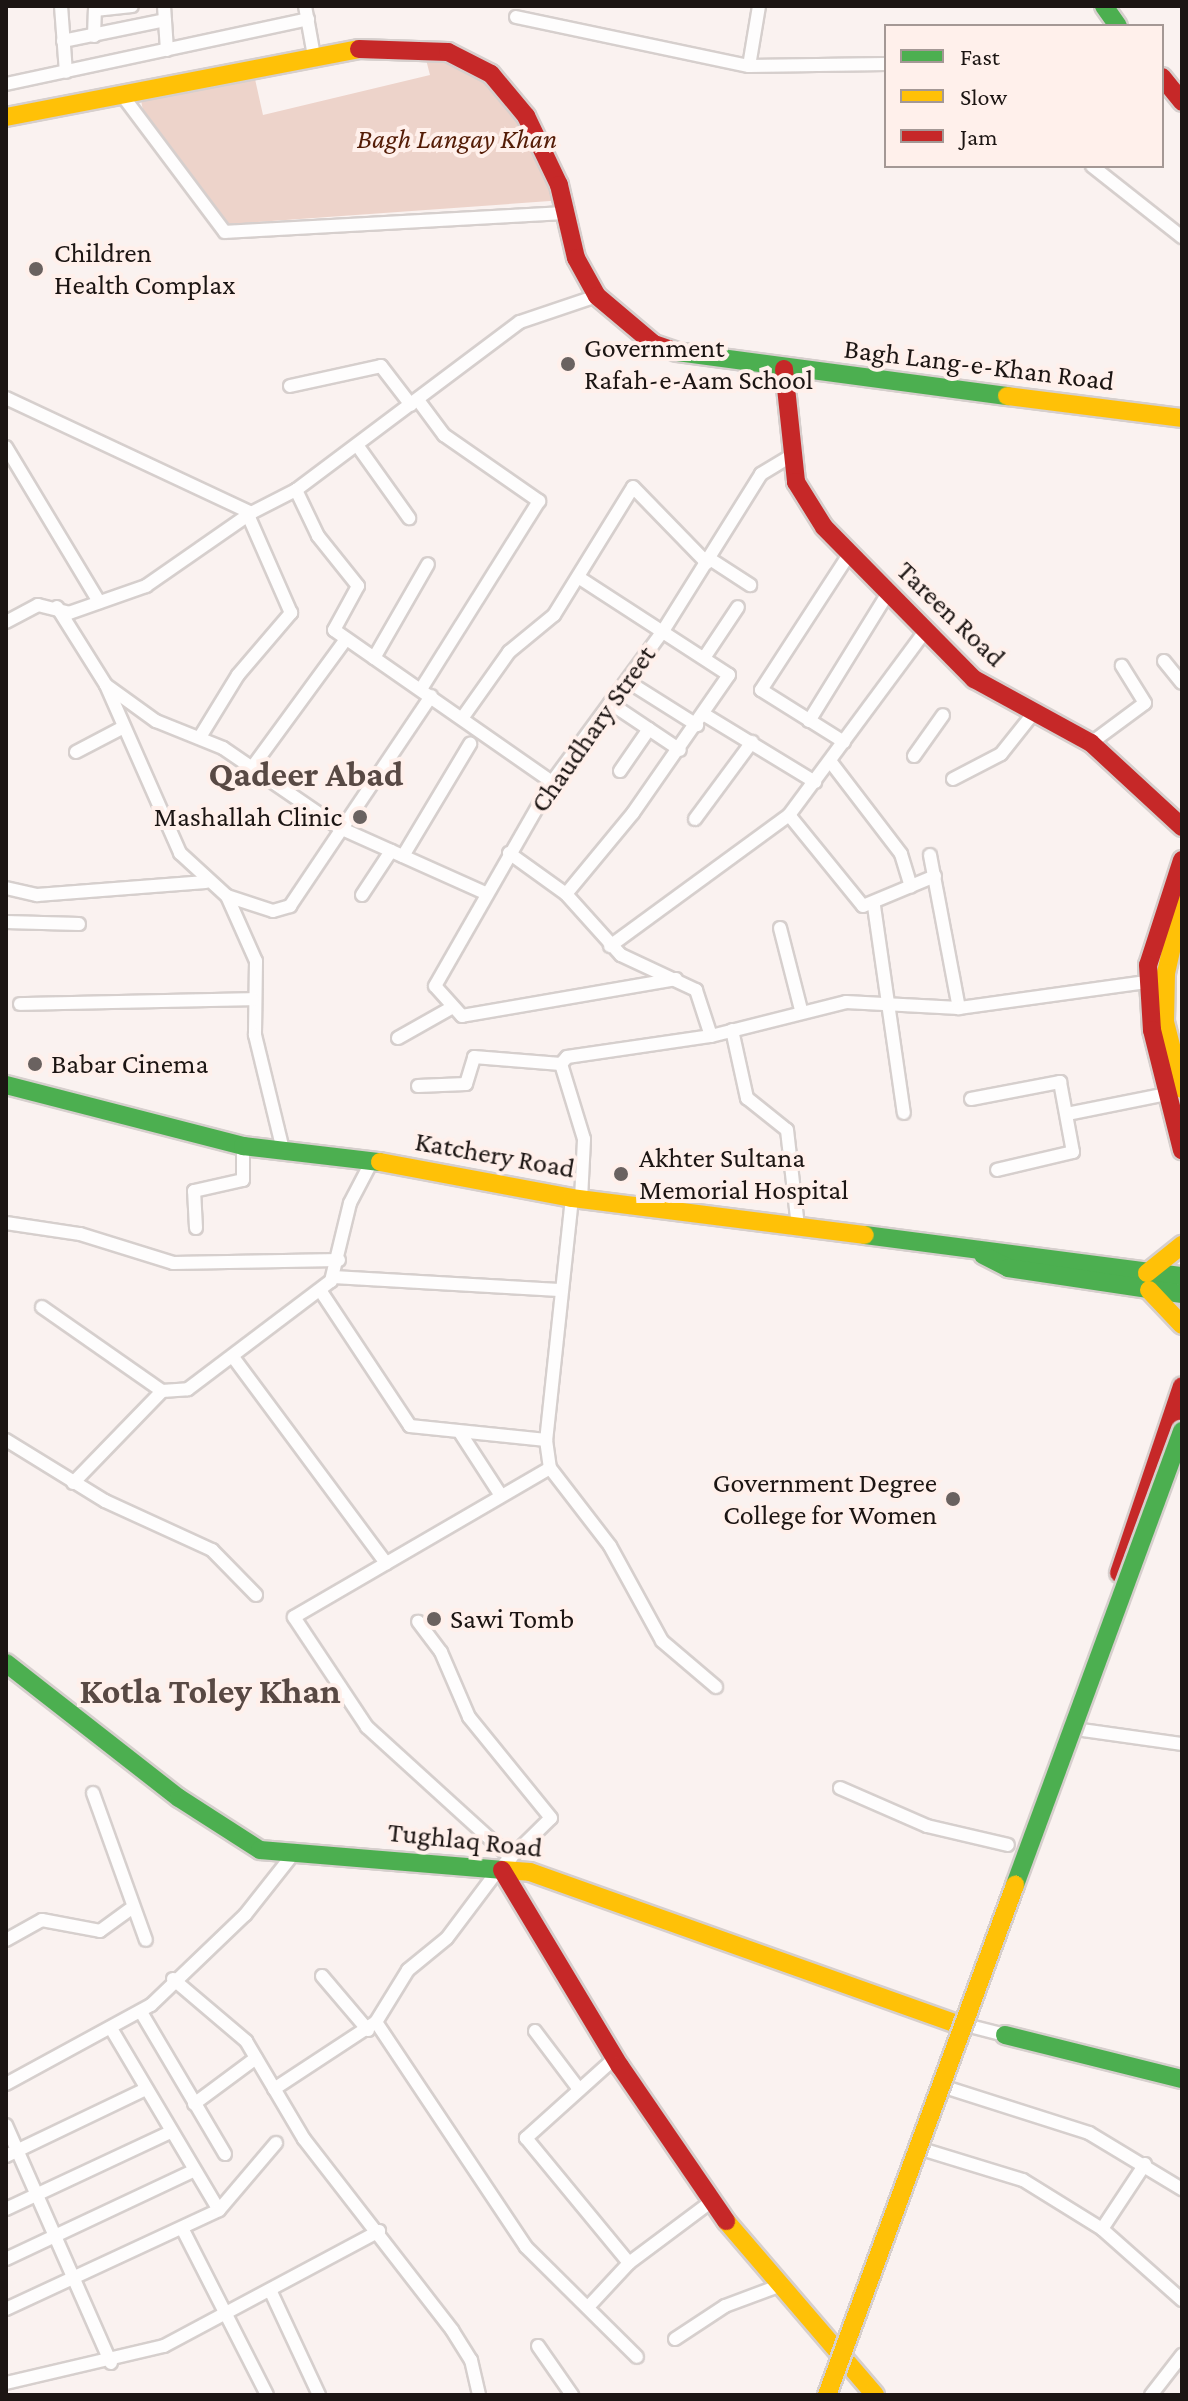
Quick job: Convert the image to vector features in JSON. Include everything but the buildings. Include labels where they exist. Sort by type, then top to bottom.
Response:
[{"type":"main road","points":[[6,117],[125,99],[314,56],[406,45],[478,66],[526,116],[567,213],[576,258],[597,296]]},
{"type":"main road","name":"Bagh Lang-e-Khan Road","points":[[597,296],[654,344],[784,369],[1182,418]]},
{"type":"main road","name":"Tareen Road","points":[[784,369],[791,456],[807,505],[888,593],[974,679],[1032,715],[1091,743],[1182,827]]},
{"type":"main road","points":[[1182,860],[1148,965],[1152,1030],[1182,1150]]},
{"type":"main road","points":[[1182,902],[1166,973],[1165,1022],[1182,1089]]},
{"type":"main road","name":"Katchery Road","points":[[6,1085],[243,1146],[372,1161],[576,1199],[798,1226],[1147,1280],[1182,1294]]},
{"type":"main road","points":[[1182,1245],[1147,1280],[1182,1325]]},
{"type":"main road","name":"Katchery Road","points":[[1147,1280],[1182,1276]]},
{"type":"main road","points":[[814,2395],[1021,1848],[1182,1386]]},
{"type":"main road","points":[[827,2395],[1182,1431]]},
{"type":"main road","name":"Tughlaq Road","points":[[6,1664],[224,1829],[290,1858],[504,1866],[563,1880],[955,2023]]},
{"type":"main road","points":[[504,1866],[615,2058],[712,2201],[776,2287],[875,2395]]},
{"type":"main road","points":[[1005,2035],[1182,2079]]},
{"type":"street","points":[[61,6],[66,72]]},
{"type":"street","points":[[94,36],[95,10],[132,6]]},
{"type":"street","points":[[749,66],[759,6]]},
{"type":"street","points":[[63,41],[94,36],[165,13],[167,50]]},
{"type":"street","points":[[6,84],[167,50],[306,13],[314,56]]},
{"type":"street","points":[[516,17],[749,66],[884,64]]},
{"type":"street","points":[[125,99],[225,232],[567,213]]},
{"type":"street","points":[[1095,168],[1182,237]]},
{"type":"street","points":[[6,621],[38,605],[57,607],[69,613],[159,580],[249,514],[296,490],[520,322],[597,296]]},
{"type":"street","points":[[57,607],[106,685],[122,728],[180,853],[206,882],[227,896],[285,910],[426,692],[539,501],[444,435],[381,366],[290,386]]},
{"type":"street","points":[[6,398],[249,514],[291,613],[238,675],[200,737]]},
{"type":"street","points":[[357,445],[409,518]]},
{"type":"street","points":[[6,447],[99,602]]},
{"type":"street","name":"Chaudhary Street","points":[[457,1011],[435,986],[509,853],[552,782],[663,631],[761,474],[791,456]]},
{"type":"street","points":[[463,717],[509,652],[549,621],[634,487],[708,561],[750,585]]},
{"type":"street","points":[[296,490],[318,536],[358,586],[333,624],[346,639],[463,717],[552,782]]},
{"type":"street","points":[[844,742],[762,688],[850,553]]},
{"type":"street","points":[[374,658],[428,564]]},
{"type":"street","points":[[566,894],[680,750],[729,675],[578,577]]},
{"type":"street","points":[[809,721],[888,593]]},
{"type":"street","points":[[704,658],[738,607]]},
{"type":"street","points":[[610,946],[789,815],[925,631]]},
{"type":"street","points":[[251,769],[346,639]]},
{"type":"street","points":[[1164,661],[1182,683]]},
{"type":"street","points":[[1091,743],[1145,703],[1122,666]]},
{"type":"street","points":[[627,681],[701,720],[752,742],[815,782]]},
{"type":"street","points":[[106,685],[156,721],[200,737],[340,828],[485,893]]},
{"type":"street","points":[[610,703],[680,750]]},
{"type":"street","points":[[914,756],[943,715]]},
{"type":"street","points":[[953,779],[1001,754],[1032,715]]},
{"type":"street","points":[[76,752],[122,728]]},
{"type":"street","points":[[620,771],[649,729]]},
{"type":"street","points":[[695,819],[752,742]]},
{"type":"street","points":[[362,895],[397,854],[470,744]]},
{"type":"street","points":[[830,761],[901,854],[911,887]]},
{"type":"street","points":[[789,815],[861,904],[874,906],[935,876]]},
{"type":"street","points":[[509,853],[566,894],[610,946],[696,990],[711,1036]]},
{"type":"street","points":[[930,855],[959,1008]]},
{"type":"street","points":[[6,888],[37,895],[206,882]]},
{"type":"street","points":[[227,896],[256,961],[253,999],[264,1092],[283,1150]]},
{"type":"street","points":[[874,906],[904,1113]]},
{"type":"street","points":[[6,922],[79,924]]},
{"type":"street","points":[[780,928],[801,1010]]},
{"type":"street","points":[[398,1038],[457,1011],[676,979]]},
{"type":"street","points":[[418,1086],[466,1084],[474,1057],[561,1064],[711,1036],[801,1010],[846,1002],[959,1008],[1140,983]]},
{"type":"street","points":[[20,1004],[253,999]]},
{"type":"street","points":[[732,1030],[746,1095],[787,1130],[798,1226]]},
{"type":"street","points":[[561,1064],[584,1139],[562,1290],[546,1440],[550,1468],[610,1546],[662,1641],[716,1687]]},
{"type":"street","points":[[971,1099],[1060,1082],[1073,1152],[997,1170]]},
{"type":"street","points":[[1067,1114],[1161,1095]]},
{"type":"street","points":[[196,1228],[194,1191],[243,1180],[243,1146]]},
{"type":"street","points":[[42,1307],[162,1391],[188,1389],[335,1277],[350,1203],[372,1161]]},
{"type":"street","points":[[6,1223],[80,1234],[173,1263],[339,1260]]},
{"type":"street","points":[[335,1277],[562,1290]]},
{"type":"street","points":[[320,1290],[410,1426],[461,1434],[546,1440]]},
{"type":"street","points":[[233,1357],[386,1563]]},
{"type":"street","points":[[73,1483],[162,1391]]},
{"type":"street","points":[[461,1434],[500,1494]]},
{"type":"street","points":[[6,1440],[73,1483],[212,1550],[256,1595]]},
{"type":"street","points":[[504,1866],[367,1727],[295,1622],[330,1591],[363,1582],[386,1563],[500,1494],[550,1468]]},
{"type":"street","points":[[274,2089],[372,2026],[408,1970],[447,1938],[504,1866],[551,1818],[469,1717],[441,1652],[418,1622]]},
{"type":"street","points":[[1082,1730],[1182,1744]]},
{"type":"street","points":[[840,1788],[927,1826],[1008,1845]]},
{"type":"street","points":[[93,1793],[129,1910],[146,1940]]},
{"type":"street","points":[[6,2084],[141,2012],[245,1915],[290,1858]]},
{"type":"street","points":[[6,1940],[42,1920],[100,1931],[129,1910]]},
{"type":"street","points":[[322,1976],[372,2026],[526,2247],[590,2305],[637,2357]]},
{"type":"street","points":[[173,1979],[230,2023],[256,2058],[322,2164],[379,2231],[471,2360],[479,2395]]},
{"type":"street","points":[[141,2012],[225,2154]]},
{"type":"street","points":[[955,2023],[1005,2035]]},
{"type":"street","points":[[112,2030],[191,2172],[219,2210]]},
{"type":"street","points":[[535,2031],[578,2088]]},
{"type":"street","points":[[194,2104],[256,2058]]},
{"type":"street","points":[[615,2058],[578,2088],[526,2138],[629,2263]]},
{"type":"street","points":[[951,2089],[1048,2117],[1145,2164],[1182,2189]]},
{"type":"street","points":[[12,2153],[144,2090]]},
{"type":"street","points":[[6,2125],[12,2153],[37,2194],[111,2363]]},
{"type":"street","points":[[6,2209],[168,2133]]},
{"type":"street","points":[[6,2309],[219,2210],[276,2143]]},
{"type":"street","points":[[928,2151],[1023,2180],[1102,2229],[1182,2300]]},
{"type":"street","points":[[1102,2229],[1145,2164]]},
{"type":"street","points":[[6,2259],[191,2172]]},
{"type":"street","points":[[590,2305],[629,2263],[712,2201]]},
{"type":"street","points":[[182,2228],[230,2312],[267,2395]]},
{"type":"street","points":[[6,2383],[111,2363],[271,2292],[379,2231]]},
{"type":"street","points":[[675,2339],[713,2312],[776,2287]]},
{"type":"street","points":[[271,2292],[319,2395]]},
{"type":"street","points":[[538,2346],[572,2395]]},
{"type":"street","points":[[1151,2395],[1182,2355]]},
{"type":"green space","name":"Bagh Langay Khan","points":[[423,48],[503,85],[564,200],[230,224],[212,213],[144,116],[140,95],[253,70],[263,115],[430,75]]},
{"type":"traffic: fast","points":[[1104,6],[1117,24]]},
{"type":"traffic: fast","points":[[677,352],[1007,396]]},
{"type":"traffic: fast","points":[[6,1085],[243,1146],[380,1162]]},
{"type":"traffic: fast","points":[[865,1235],[1182,1276]]},
{"type":"traffic: fast","points":[[983,1255],[1008,1268],[1182,1294]]},
{"type":"traffic: fast","points":[[1015,1885],[1182,1431]]},
{"type":"traffic: fast","points":[[6,1663],[179,1798],[260,1850],[503,1870]]},
{"type":"traffic: fast","points":[[1005,2035],[1182,2079]]},
{"type":"traffic: slow","points":[[6,117],[359,49]]},
{"type":"traffic: slow","points":[[1007,396],[1182,418]]},
{"type":"traffic: slow","points":[[1182,902],[1166,973],[1165,1022],[1182,1089]]},
{"type":"traffic: slow","points":[[380,1162],[572,1198],[865,1235]]},
{"type":"traffic: slow","points":[[1147,1273],[1182,1245]]},
{"type":"traffic: slow","points":[[1149,1290],[1182,1325]]},
{"type":"traffic: slow","points":[[503,1870],[530,1872],[955,2023]]},
{"type":"traffic: slow","points":[[827,2395],[1015,1885]]},
{"type":"traffic: slow","points":[[726,2221],[875,2395]]},
{"type":"traffic: jam","points":[[359,49],[448,52],[491,74],[526,116],[559,185],[576,258],[597,296],[654,344],[677,352]]},
{"type":"traffic: jam","points":[[1164,80],[1182,102]]},
{"type":"traffic: jam","points":[[784,369],[796,482],[824,527],[974,679],[1091,743],[1182,827]]},
{"type":"traffic: jam","points":[[1182,860],[1148,965],[1152,1030],[1182,1150]]},
{"type":"traffic: jam","points":[[1119,1573],[1182,1386]]},
{"type":"traffic: jam","points":[[502,1870],[620,2066],[726,2221]]},
{"type":"place","name":"Children Health Complax","points":[[36,269]]},
{"type":"place","name":"Government Rafah-e-Aam School","points":[[568,364]]},
{"type":"place","name":"Mashallah Clinic","points":[[360,817]]},
{"type":"place","name":"Babar Cinema","points":[[35,1064]]},
{"type":"place","name":"Akhter Sultana Memorial Hospital","points":[[621,1174]]},
{"type":"place","name":"Government Degree College for Women","points":[[953,1499]]},
{"type":"place","name":"Sawi Tomb","points":[[434,1619]]},
{"type":"district","name":"Qadeer Abad","points":[[306,775]]},
{"type":"district","name":"Kotla Toley Khan","points":[[210,1692]]}]
